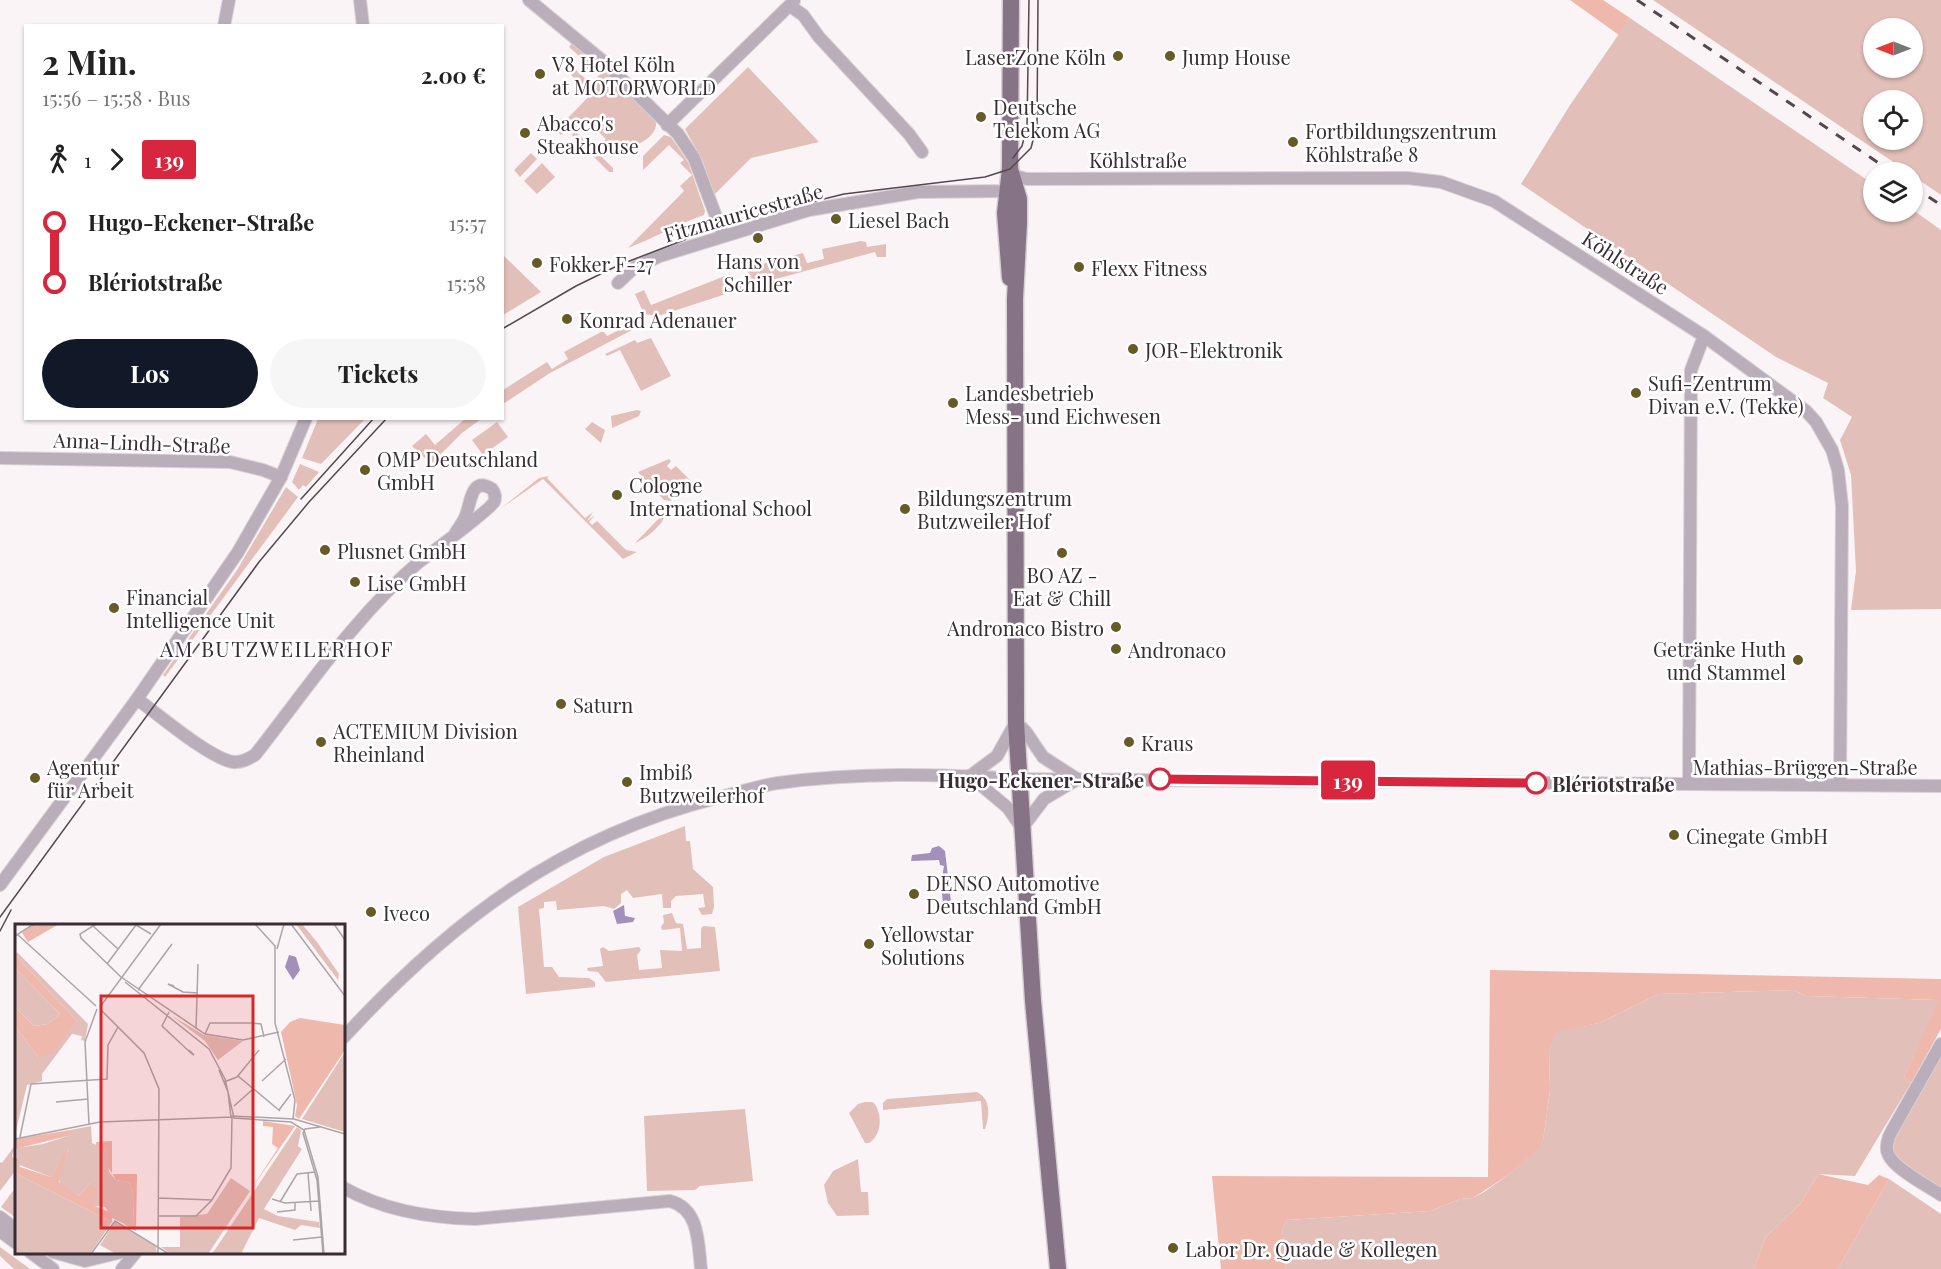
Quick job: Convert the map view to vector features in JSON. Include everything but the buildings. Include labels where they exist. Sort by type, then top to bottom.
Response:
[{"type":"main road","points":[[1011,0],[1010,170],[1012,195],[1008,267],[1015,299],[1016,722],[1032,990],[1058,1269]]},
{"type":"street","points":[[224,24],[229,0]]},
{"type":"street","points":[[360,0],[363,24]]},
{"type":"street","points":[[529,0],[604,62],[678,134],[694,158],[723,236]]},
{"type":"street","points":[[667,125],[793,6],[802,27],[819,37],[909,134],[922,152]]},
{"type":"street","name":"Köhlstraße","points":[[1012,195],[1407,178],[1441,182],[1494,201],[1704,336],[1806,411],[1824,435],[1838,470],[1842,506],[1840,785]]},
{"type":"street","name":"Fitzmauricestraße","points":[[618,283],[635,267],[776,218],[849,202],[918,192],[1012,195]]},
{"type":"street","points":[[1689,784],[1691,370],[1704,336]]},
{"type":"street","points":[[0,885],[137,699],[238,552],[281,477],[305,420]]},
{"type":"street","name":"Anna-Lindh-Straße","points":[[0,458],[230,462],[281,477]]},
{"type":"street","points":[[137,699],[217,756],[234,762],[250,758],[255,755],[386,592],[456,532]]},
{"type":"street","points":[[1016,722],[1026,732],[1043,757],[1078,780],[1044,799],[1022,828],[1008,808],[970,776],[997,756],[1016,722]]},
{"type":"street","name":"Mathias-Brüggen-Straße","points":[[345,1036],[408,971],[482,909],[547,866],[603,835],[650,817],[776,783],[899,773],[1078,780],[1941,786]]},
{"type":"street","points":[[1941,1044],[1887,1141],[1887,1152],[1890,1159],[1941,1195]]},
{"type":"street","points":[[345,1188],[390,1206],[445,1218],[475,1219],[670,1201],[678,1203],[692,1216],[701,1269]]},
{"type":"street","points":[[0,1217],[15,1228]]},
{"type":"street","points":[[0,1231],[15,1242]]},
{"type":"street","points":[[31,1254],[45,1269]]},
{"type":"street","points":[[32,1254],[52,1269]]},
{"type":"street","points":[[49,1254],[68,1269]]},
{"type":"street","points":[[59,1254],[85,1262],[115,1254]]},
{"type":"street","points":[[122,1269],[134,1254]]},
{"type":"shaded area","points":[[1570,0],[1603,0],[1630,18],[1619,35]]},
{"type":"shaded area","points":[[1653,0],[1941,0],[1941,195],[1923,183],[1923,162],[1893,162],[1875,150],[1923,150],[1923,90],[1863,90],[1863,142]]},
{"type":"shaded area","points":[[1630,18],[1863,177],[1863,222],[1923,222],[1923,217],[1941,230],[1941,609],[1851,610],[1856,571],[1851,475],[1840,440],[1852,417],[1823,398],[1828,383],[1776,357],[1521,184],[1570,105]]},
{"type":"shaded area","points":[[573,42],[595,60],[593,70],[585,68],[588,64],[569,47]]},
{"type":"shaded area","points":[[748,67],[819,142],[751,158],[714,195],[703,162],[685,129]]},
{"type":"shaded area","points":[[576,70],[591,84],[601,73],[608,73],[656,122],[651,135],[630,147],[621,150],[607,150],[601,144],[606,139],[585,119],[580,124],[577,120],[573,123],[568,118],[590,95],[571,75]]},
{"type":"shaded area","points":[[561,118],[571,126],[561,135],[553,127]]},
{"type":"shaded area","points":[[574,130],[613,168],[613,172],[609,172],[572,135]]},
{"type":"shaded area","points":[[664,135],[671,137],[688,162],[705,211],[704,215],[628,248],[684,191],[680,186],[692,175],[680,163],[684,160],[669,145],[643,170],[643,156]]},
{"type":"shaded area","points":[[531,153],[537,159],[520,177],[514,170]]},
{"type":"shaded area","points":[[542,163],[555,177],[537,194],[524,181]]},
{"type":"shaded area","points":[[866,242],[867,247],[886,244],[886,257],[877,257],[875,252],[757,284],[658,316],[644,314],[635,294],[644,290],[651,305],[730,274],[734,284],[750,279],[747,268],[803,253],[807,263],[824,259],[822,249]]},
{"type":"shaded area","points":[[504,256],[541,292],[504,314]]},
{"type":"shaded area","points":[[631,324],[634,329],[550,373],[504,403],[504,389],[547,362],[552,369],[568,359],[564,352],[601,332],[607,336]]},
{"type":"shaded area","points":[[651,338],[671,376],[641,391],[620,350],[607,356],[605,354],[635,340],[637,343]]},
{"type":"shaded area","points":[[641,411],[639,416],[612,428],[611,416]]},
{"type":"shaded area","points":[[318,420],[364,420],[321,464],[302,458]]},
{"type":"shaded area","points":[[464,420],[480,420],[462,433],[431,464],[412,446],[426,434],[435,445]]},
{"type":"shaded area","points":[[497,422],[508,437],[483,455],[472,440]]},
{"type":"shaded area","points":[[592,422],[605,430],[601,443],[585,429]]},
{"type":"shaded area","points":[[669,459],[671,461],[667,466],[671,470],[676,466],[692,482],[686,478],[668,496],[672,501],[664,500],[638,472]]},
{"type":"shaded area","points":[[300,464],[319,472],[306,487],[303,485],[299,490],[292,482]]},
{"type":"shaded area","points":[[549,476],[547,478],[585,518],[593,512],[587,521],[595,515],[589,522],[592,525],[597,521],[626,550],[637,552],[623,559],[543,479],[500,509],[539,478]]},
{"type":"shaded area","points":[[286,487],[298,497],[165,677],[163,675],[237,570]]},
{"type":"shaded area","points":[[666,511],[655,530],[635,543]]},
{"type":"shaded area","points":[[685,826],[686,841],[690,841],[693,869],[713,887],[712,914],[702,915],[698,908],[705,907],[703,894],[676,896],[671,901],[671,908],[663,908],[662,894],[633,898],[627,890],[621,894],[621,903],[614,909],[604,906],[557,910],[556,901],[544,902],[544,908],[539,909],[544,967],[552,967],[559,977],[589,978],[595,982],[595,987],[526,994],[518,907],[604,857]]},
{"type":"shaded area","points":[[939,846],[945,851],[951,902],[951,909],[947,912],[935,910],[937,905],[943,904],[941,883],[944,866],[940,865],[939,860],[911,861],[912,855],[930,853],[932,848]]},
{"type":"shaded area","points":[[624,905],[625,916],[635,918],[633,922],[617,924],[613,911]]},
{"type":"shaded area","points":[[672,913],[676,923],[683,924],[687,949],[701,948],[703,926],[715,927],[720,971],[606,982],[598,972],[588,971],[587,968],[603,966],[600,949],[603,947],[609,951],[639,947],[641,950],[637,955],[639,970],[662,968],[660,950],[682,951],[680,928],[662,930],[661,927],[664,922],[663,915]]},
{"type":"shaded area","points":[[1490,970],[1941,979],[1941,1029],[1911,1083],[1904,1077],[1939,1000],[1806,996],[1794,990],[1659,994],[1599,1023],[1558,1031],[1549,1050],[1550,1090],[1543,1141],[1540,1147],[1508,1175],[1473,1198],[1460,1199],[1430,1211],[1287,1220],[1282,1229],[1287,1263],[1285,1269],[1221,1269],[1212,1176],[1488,1177]]},
{"type":"shaded area","points":[[1794,990],[1806,996],[1940,1000],[1904,1077],[1911,1083],[1855,1176],[1818,1174],[1801,1203],[1765,1238],[1754,1269],[1285,1269],[1287,1263],[1282,1229],[1287,1220],[1430,1211],[1460,1199],[1473,1198],[1508,1175],[1540,1146],[1543,1140],[1550,1091],[1549,1050],[1558,1030],[1599,1023],[1659,994]]},
{"type":"shaded area","points":[[1941,1053],[1941,1187],[1902,1163],[1893,1149],[1892,1140]]},
{"type":"shaded area","points":[[977,1092],[987,1103],[988,1119],[985,1129],[983,1129],[981,1101],[883,1110],[883,1103],[887,1099]]},
{"type":"shaded area","points":[[873,1102],[880,1118],[877,1135],[869,1143],[865,1143],[849,1113],[858,1104]]},
{"type":"shaded area","points":[[745,1109],[753,1181],[700,1186],[695,1190],[647,1191],[644,1116]]},
{"type":"shaded area","points":[[15,1145],[12,1156],[15,1159],[15,1171],[0,1191],[0,1162],[2,1163]]},
{"type":"shaded area","points":[[858,1159],[861,1192],[868,1192],[869,1215],[837,1216],[828,1203],[824,1185],[833,1171]]},
{"type":"shaded area","points":[[1818,1174],[1868,1185],[1879,1175],[1889,1179],[1838,1269],[1754,1269],[1765,1238],[1801,1203]]},
{"type":"shaded area","points":[[1889,1179],[1941,1214],[1941,1269],[1838,1269]]},
{"type":"shaded area","points":[[15,1188],[15,1217],[1,1207]]},
{"type":"shaded area","points":[[0,1247],[30,1269],[14,1269],[0,1256]]},
{"type":"tram line","points":[[1013,158],[1022,146],[1027,127],[1029,0]]},
{"type":"tram line","points":[[504,328],[576,286],[619,265],[731,222],[844,194],[985,177],[1010,169],[1031,148],[1037,125],[1038,0]]},
{"type":"tram line","points":[[301,499],[372,420]]},
{"type":"tram line","points":[[0,917],[259,562],[309,502],[385,420]]},
{"type":"tram line","points":[[0,931],[11,910]]},
{"type":"railway","points":[[1637,0],[1877,162]]},
{"type":"railway","points":[[1923,193],[1941,205]]},
{"type":"bus line","name":"139","points":[[1160,779],[1536,783]]},
{"type":"place","name":"LaserZone Köln","points":[[1118,56]]},
{"type":"place","name":"Jump House","points":[[1170,56]]},
{"type":"place","name":"V8 Hotel Köln at MOTORWORLD","points":[[540,74]]},
{"type":"place","name":"Deutsche Telekom AG","points":[[981,117]]},
{"type":"place","name":"Abacco's Steakhouse","points":[[525,133]]},
{"type":"place","name":"Fortbildungszentrum Köhlstraße 8","points":[[1293,142]]},
{"type":"place","name":"Liesel Bach","points":[[836,219]]},
{"type":"place","name":"Hans von Schiller","points":[[758,238]]},
{"type":"place","name":"Fokker F-27","points":[[537,263]]},
{"type":"place","name":"Flexx Fitness","points":[[1079,267]]},
{"type":"place","name":"Konrad Adenauer","points":[[567,319]]},
{"type":"place","name":"JOR-Elektronik","points":[[1133,349]]},
{"type":"place","name":"Sufi-Zentrum Divan e.V. (Tekke)","points":[[1636,393]]},
{"type":"place","name":"Landesbetrieb Mess- und Eichwesen","points":[[953,403]]},
{"type":"place","name":"OMP Deutschland GmbH","points":[[365,470]]},
{"type":"place","name":"Cologne International School","points":[[617,495]]},
{"type":"place","name":"Bildungszentrum Butzweiler Hof","points":[[905,509]]},
{"type":"place","name":"Plusnet GmbH","points":[[325,550]]},
{"type":"place","name":"BO AZ - Eat & Chill","points":[[1062,553]]},
{"type":"place","name":"Lise GmbH","points":[[355,582]]},
{"type":"place","name":"Financial Intelligence Unit","points":[[114,608]]},
{"type":"place","name":"Andronaco Bistro","points":[[1116,627]]},
{"type":"place","name":"Andronaco","points":[[1116,649]]},
{"type":"place","name":"Getränke Huth und Stammel","points":[[1798,660]]},
{"type":"place","name":"Saturn","points":[[561,704]]},
{"type":"place","name":"ACTEMIUM Division Rheinland","points":[[321,742]]},
{"type":"place","name":"Kraus","points":[[1129,742]]},
{"type":"place","name":"Agentur für Arbeit","points":[[35,778]]},
{"type":"place","name":"Hugo-Eckener-Straße","points":[[1160,779]]},
{"type":"place","name":"Imbiß Butzweilerhof","points":[[627,782]]},
{"type":"place","name":"Blériotstraße","points":[[1536,783]]},
{"type":"place","name":"Cinegate GmbH","points":[[1674,835]]},
{"type":"place","name":"DENSO Automotive Deutschland GmbH","points":[[914,894]]},
{"type":"place","name":"Iveco","points":[[371,912]]},
{"type":"place","name":"Yellowstar Solutions","points":[[869,944]]},
{"type":"place","name":"Labor Dr. Quade & Kollegen","points":[[1173,1248]]},
{"type":"district","name":"AM BUTZWEILERHOF","points":[[277,648]]}]
